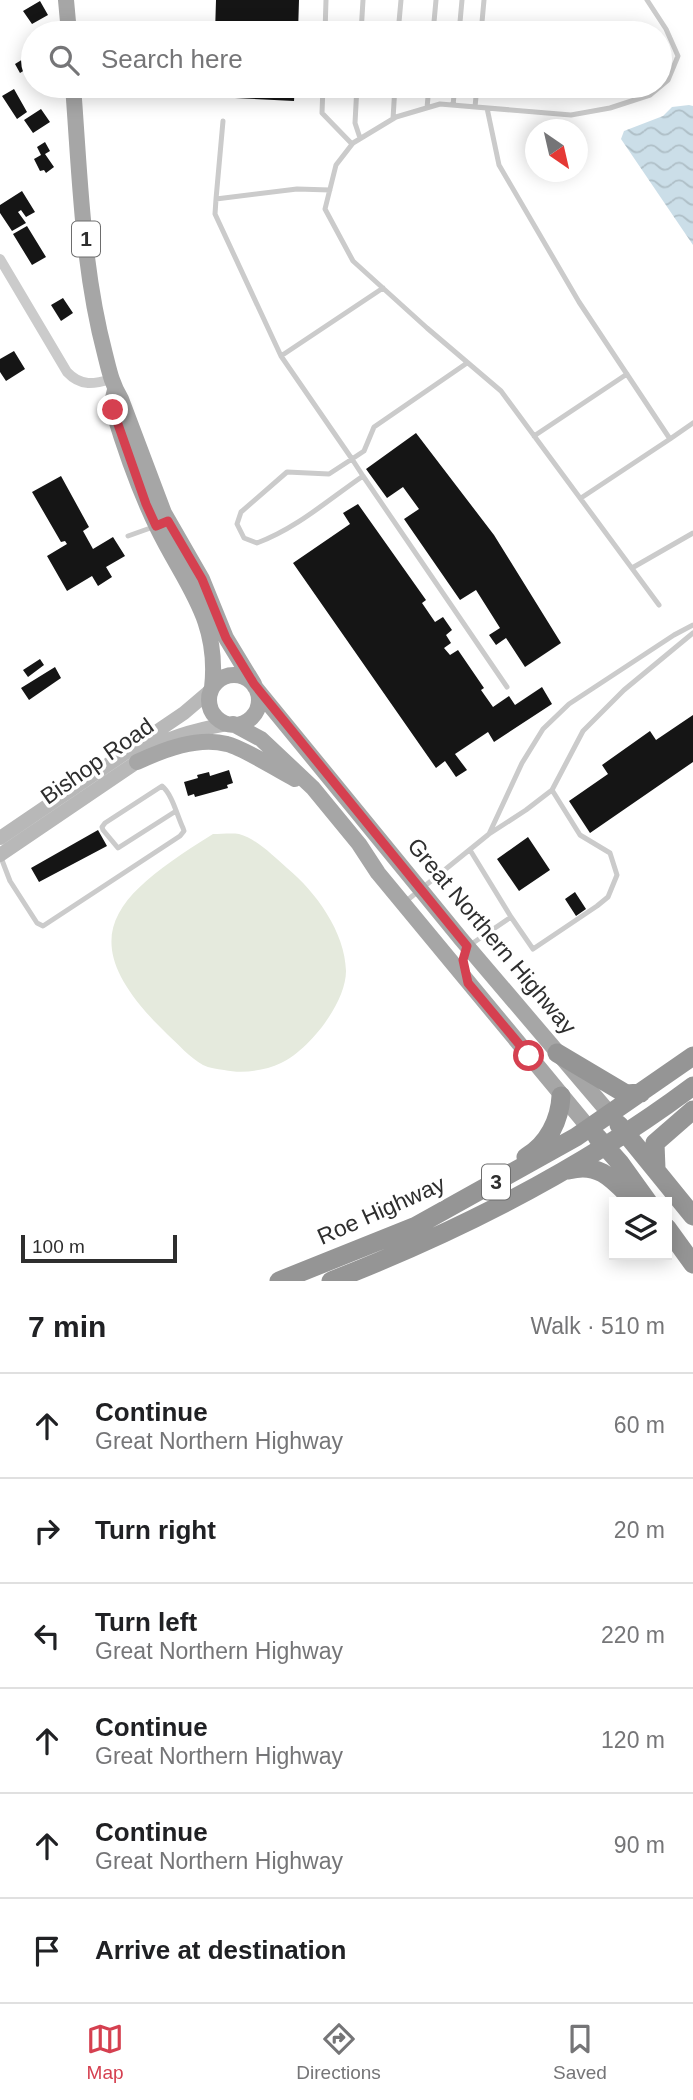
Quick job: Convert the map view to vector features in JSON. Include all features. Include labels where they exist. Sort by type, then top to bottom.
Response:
[{"type":"highway","points":[[558,1053],[626,1094],[641,1093]]},
{"type":"highway","name":"3","points":[[610,1114],[693,1056]]},
{"type":"highway","name":"3","points":[[626,1134],[693,1086]]},
{"type":"highway","points":[[416,1226],[454,1196],[533,1153],[557,1120],[561,1096]]},
{"type":"highway","points":[[656,1169],[655,1143],[693,1110]]},
{"type":"highway","name":"Roe Highway","points":[[279,1281],[416,1226],[610,1114]]},
{"type":"highway","name":"Great Northern Highway","points":[[610,1114],[693,1216]]},
{"type":"highway","name":"Great Northern Highway","points":[[589,1128],[644,1197]]},
{"type":"highway","name":"Roe Highway","points":[[331,1281],[402,1253],[522,1196],[626,1134]]},
{"type":"highway","points":[[561,1173],[579,1167],[591,1167],[611,1178],[630,1197]]},
{"type":"highway","points":[[672,1234],[693,1264]]},
{"type":"highway","points":[[672,1241],[693,1264]]},
{"type":"main road","points":[[66,0],[68,21]]},
{"type":"main road","name":"Great Northern Highway","points":[[74,98],[87,260],[97,325],[113,385],[121,399],[154,489],[162,523],[210,632],[215,666],[212,689]]},
{"type":"main road","name":"Great Northern Highway","points":[[162,523],[202,579],[226,638],[255,686],[420,890],[610,1114]]},
{"type":"main road","points":[[212,689],[219,680],[235,675],[245,677],[255,686],[259,697],[256,712],[248,720],[230,724]]},
{"type":"main road","name":"1","points":[[212,689],[209,700],[211,710],[218,719],[230,724]]},
{"type":"main road","name":"Great Northern Highway","points":[[230,724],[261,740],[313,788],[359,844],[402,904],[589,1128]]},
{"type":"main road","points":[[137,762],[153,754],[195,743],[227,743],[313,788]]},
{"type":"main road","points":[[467,946],[463,960],[468,983]]},
{"type":"street","points":[[0,259],[74,380],[83,384],[113,385]]},
{"type":"street","name":"Bishop Road","points":[[0,838],[184,713],[212,689]]},
{"type":"street","name":"Bishop Road","points":[[0,855],[137,762],[136,756],[162,741],[192,731],[230,724]]},
{"type":"lane","points":[[325,21],[326,0]]},
{"type":"lane","points":[[362,21],[363,0]]},
{"type":"lane","points":[[399,21],[401,0]]},
{"type":"lane","points":[[434,21],[436,0]]},
{"type":"lane","points":[[460,21],[462,0]]},
{"type":"lane","points":[[482,21],[484,0]]},
{"type":"lane","points":[[647,0],[661,21]]},
{"type":"lane","points":[[672,42],[678,56],[672,70]]},
{"type":"lane","points":[[323,98],[323,113],[352,144]]},
{"type":"lane","points":[[357,98],[355,123],[360,138]]},
{"type":"lane","points":[[393,119],[394,98]]},
{"type":"lane","points":[[427,108],[428,98]]},
{"type":"lane","points":[[453,98],[453,105]]},
{"type":"lane","points":[[475,107],[476,98]]},
{"type":"lane","points":[[641,98],[610,108],[571,115],[440,104],[393,119],[352,144],[336,165],[325,209],[353,261],[501,391],[659,605]]},
{"type":"lane","points":[[487,108],[499,165],[579,302],[670,439]]},
{"type":"lane","points":[[223,121],[215,214],[281,356],[507,687]]},
{"type":"lane","points":[[216,199],[297,189],[330,190]]},
{"type":"lane","points":[[281,356],[383,288]]},
{"type":"lane","points":[[363,475],[315,512],[279,535],[257,543],[244,538],[237,524],[241,512],[287,472],[329,474],[364,451],[374,427],[467,363]]},
{"type":"lane","points":[[534,436],[627,374]]},
{"type":"lane","points":[[581,498],[693,423]]},
{"type":"lane","points":[[128,536],[162,523]]},
{"type":"lane","points":[[632,568],[693,533]]},
{"type":"lane","points":[[489,834],[522,764],[543,729],[569,704],[693,625]]},
{"type":"lane","points":[[402,904],[489,834],[552,790],[583,731],[624,690],[693,633]]},
{"type":"lane","points":[[0,855],[10,881],[37,923],[43,926],[184,831],[176,811],[166,788],[162,786],[102,827],[113,845],[118,848],[176,811]]},
{"type":"lane","points":[[470,850],[533,949],[597,906],[608,897],[617,875],[610,853],[580,835],[552,790]]},
{"type":"lane","points":[[467,946],[511,916]]},
{"type":"shaded area","points":[[213,834],[239,834],[252,840],[298,878],[327,914],[335,928],[344,956],[344,984],[333,1011],[324,1024],[292,1057],[260,1070],[238,1072],[213,1068],[203,1065],[189,1055],[136,1000],[118,971],[112,944],[115,921],[129,899],[178,856]]},
{"type":"water","points":[[693,106],[693,245],[621,139],[624,131],[663,116],[672,107]]},
{"type":"building","points":[[216,0],[299,0],[298,21],[215,21]]},
{"type":"building","points":[[40,1],[48,15],[37,21],[30,21],[23,11]]},
{"type":"building","points":[[21,60],[21,72],[20,73],[15,64]]},
{"type":"building","points":[[14,89],[27,112],[17,119],[2,96]]},
{"type":"building","points":[[233,98],[294,98],[294,101]]},
{"type":"building","points":[[41,109],[50,122],[33,133],[24,120]]},
{"type":"building","points":[[45,142],[50,151],[45,154],[54,167],[46,173],[44,170],[40,171],[34,159],[41,155],[37,147]]},
{"type":"building","points":[[22,191],[35,212],[26,217],[21,210],[18,212],[26,223],[12,231],[0,213],[0,205]]},
{"type":"building","points":[[27,226],[46,257],[32,265],[13,234]]},
{"type":"building","points":[[63,298],[73,313],[61,321],[51,305]]},
{"type":"building","points":[[14,351],[25,369],[6,381],[0,372],[0,359]]},
{"type":"building","points":[[416,433],[494,535],[561,643],[525,667],[506,638],[496,645],[489,635],[500,628],[476,590],[460,600],[404,519],[419,509],[403,487],[387,498],[366,469]]},
{"type":"building","points":[[61,476],[89,527],[83,531],[93,549],[113,537],[125,556],[106,567],[112,577],[98,586],[92,576],[67,591],[47,556],[67,544],[65,541],[61,542],[32,492]]},
{"type":"building","points":[[358,504],[426,600],[422,603],[435,622],[443,617],[452,630],[446,635],[451,643],[444,648],[450,655],[458,650],[484,688],[481,690],[493,707],[509,696],[515,705],[542,687],[552,704],[494,742],[488,732],[455,754],[467,770],[456,777],[445,761],[436,768],[293,563],[350,524],[343,513]]},
{"type":"building","points":[[40,659],[44,665],[28,677],[23,670]]},
{"type":"building","points":[[55,667],[61,678],[29,700],[21,688]]},
{"type":"building","points":[[693,715],[693,762],[590,833],[569,801],[608,774],[602,765],[650,731],[656,740]]},
{"type":"building","points":[[229,770],[233,783],[227,785],[228,788],[195,797],[194,794],[188,796],[184,782],[198,778],[197,775],[209,772],[210,776]]},
{"type":"building","points":[[98,830],[107,846],[39,882],[31,868]]},
{"type":"building","points":[[528,837],[550,870],[519,891],[497,859]]},
{"type":"building","points":[[575,892],[586,909],[576,916],[565,899]]},
{"type":"route","points":[[113,410],[156,526],[168,521],[202,579],[226,638],[254,684],[335,787],[467,946],[463,960],[468,983],[529,1056]]}]
